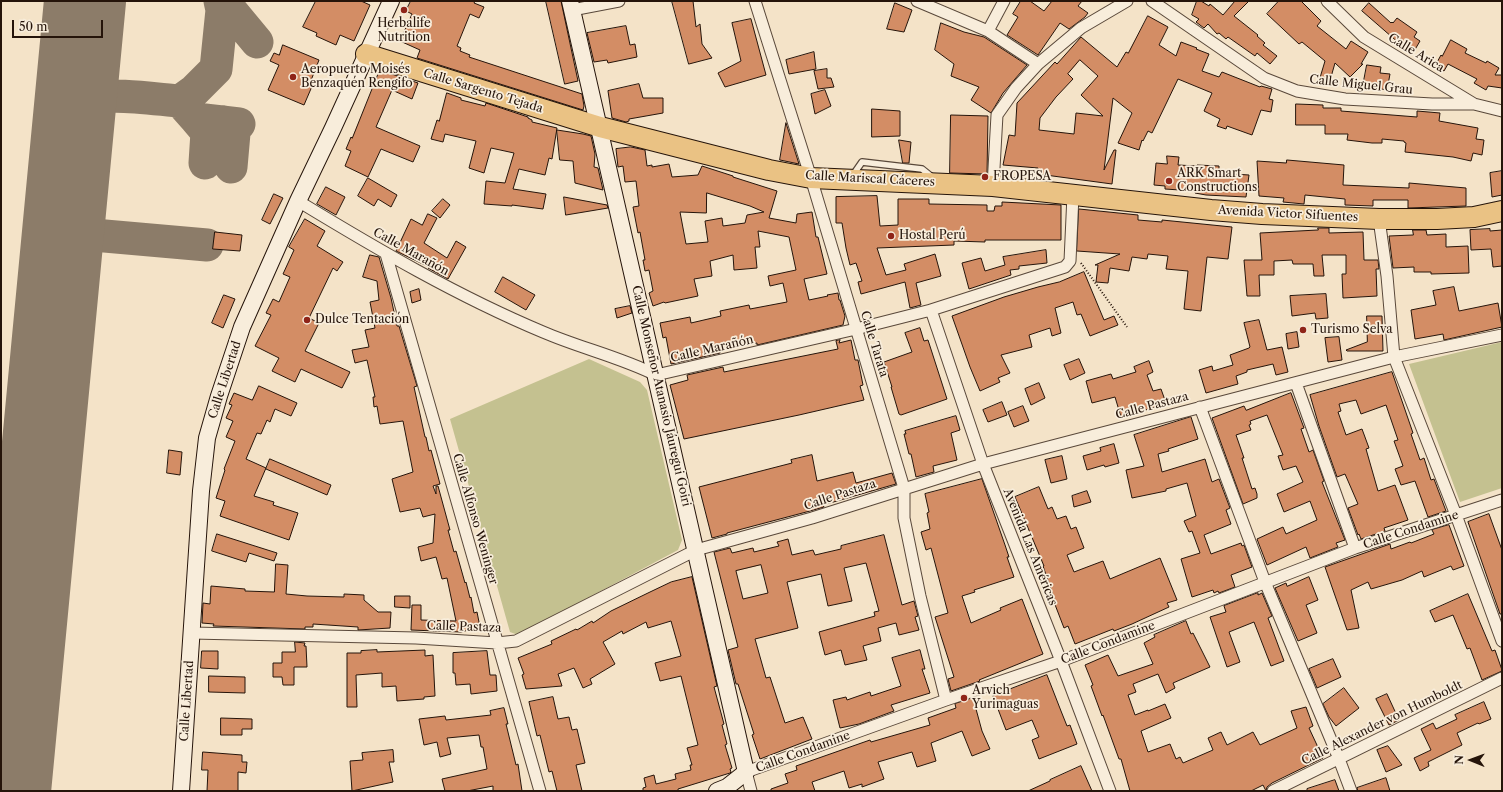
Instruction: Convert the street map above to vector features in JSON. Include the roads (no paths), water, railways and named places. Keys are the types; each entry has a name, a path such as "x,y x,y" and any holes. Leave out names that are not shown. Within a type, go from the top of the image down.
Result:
{"highway":[{"name":"Calle Sargento Tejada","path":"366,54 600,127"},
{"name":"Calle Mariscal Cáceres","path":"600,127 769,170 812,178 993,186 1073,195"},
{"name":"Avenida Victor Sifuentes","path":"1073,195 1218,211 1378,219 1437,219 1474,217 1502,211"}],"street":[{"name":"Calle Libertad","path":"181,791 201,491 207,438 242,327 298,201 391,1"},
{"path":"571,6 618,1"},
{"name":"Calle Tarata","path":"755,1 812,178 904,488 904,518 920,596 946,700"},
{"path":"917,1 988,30 1038,64"},
{"path":"988,30 1004,1"},
{"path":"993,186 998,115 1016,88 1038,64 1081,28 1127,1"},
{"name":"Calle Miguel Grau","path":"1152,1 1264,78 1297,91 1345,98 1432,104 1474,104"},
{"name":"Calle Arica","path":"1327,1 1364,37 1474,104 1502,111"},
{"name":"Calle Monseñor Atanasio Jáuregui Goiri","path":"571,6 600,127 751,791"},
{"name":"Calle Marañón","path":"298,201 386,254 456,291 544,332 656,375 856,329 931,310 1065,267 1070,261 1073,195"},
{"path":"1378,219 1387,276 1394,357 1456,515 1502,641"},
{"name":"Calle Alfonso Weninger","path":"386,254 540,791"},
{"name":"Avenida Las Américas","path":"931,310 983,464 1061,661 1110,791"},
{"name":"Calle Pastaza","path":"192,633 416,638 497,643 516,640 696,550 812,518 983,464 1394,357 1502,335"},
{"path":"1296,383 1355,548"},
{"path":"1200,407 1265,582 1339,759 1350,791"},
{"name":"Calle Condamine","path":"717,791 726,788 746,772 946,700 1061,661 1355,548 1502,500"},
{"name":"Calle Alexander von Humboldt","path":"1273,791 1502,678"}],"place":[{"name":"Herbalife Nutrition","path":"404,10"},
{"name":"Aeropuerto Moisés Benzaquén Rengifo","path":"293,77"},
{"name":"FROPESA","path":"985,177"},
{"name":"ARK Smart Constructions","path":"1169,181"},
{"name":"Hostal Perú","path":"891,236"},
{"name":"Dulce Tentación","path":"307,320"},
{"name":"Turismo Selva","path":"1303,330"},
{"name":"Arvich Yurimaguas","path":"964,698"}]}
